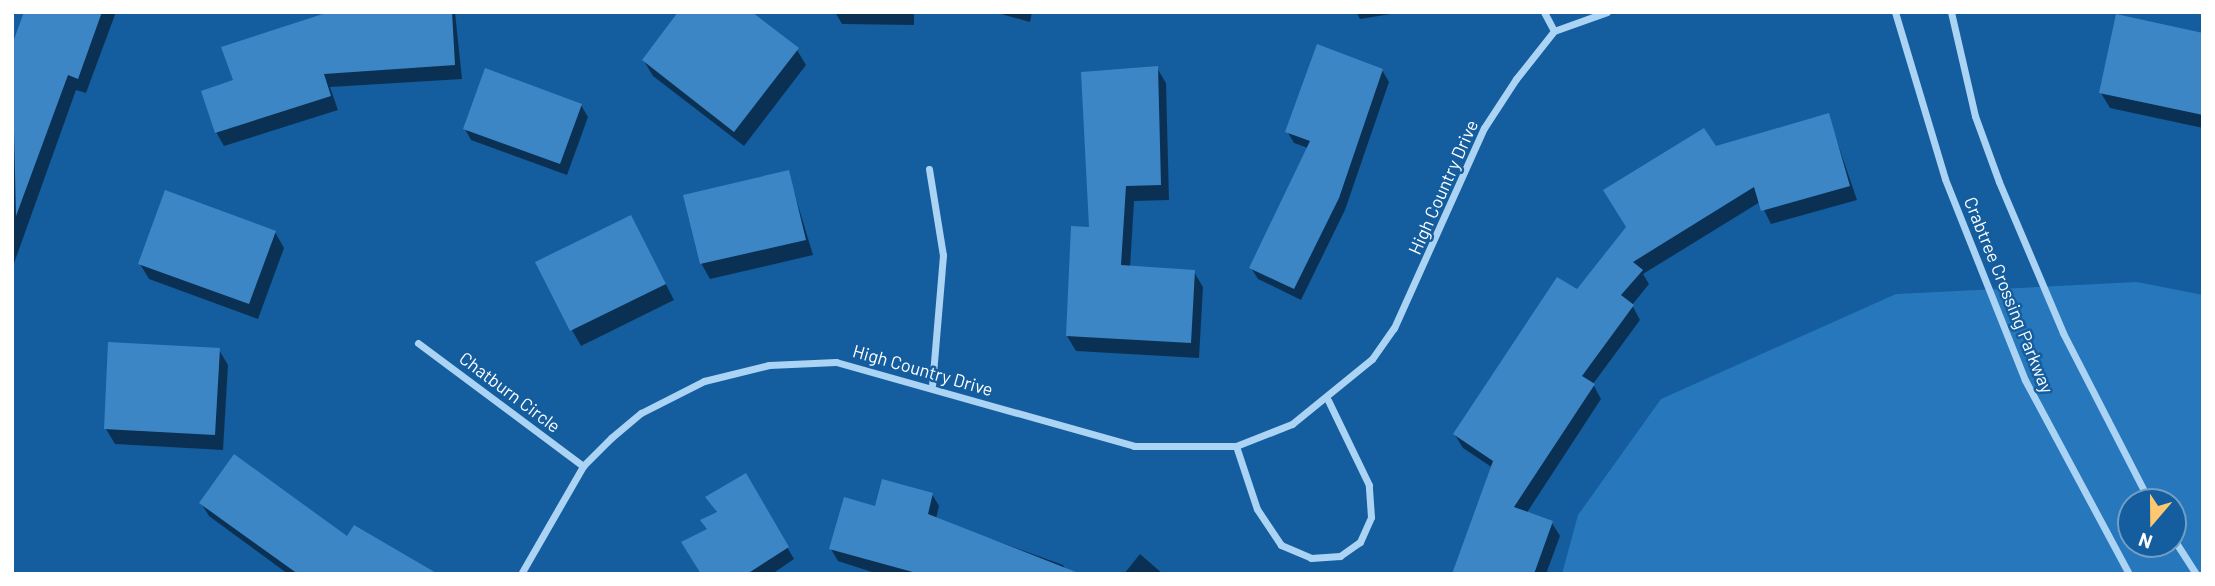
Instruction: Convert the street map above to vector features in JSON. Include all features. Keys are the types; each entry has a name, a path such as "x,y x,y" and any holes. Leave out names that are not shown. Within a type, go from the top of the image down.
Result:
{"street":[{"path":"1544,12 1554,31 1607,12"},
{"name":"Crabtree Crossing Parkway","path":"1895,12 1945,179 2025,380 2129,574"},
{"name":"Crabtree Crossing Parkway","path":"1951,12 1975,116 1999,182 2063,333 2143,488"},
{"name":"High Country Drive","path":"521,574 583,466 641,413 704,381 769,365 836,362 932,385 1070,432 1134,446 1236,446 1292,424 1328,400 1372,359 1394,328 1484,128 1554,31"},
{"path":"929,169 943,256 932,385"},
{"name":"Chatburn Circle","path":"418,343 583,466"},
{"path":"1236,446 1257,509 1281,545 1311,558 1340,556 1360,542 1371,517 1369,485 1328,400"},
{"path":"2186,558 2196,574"}],"shaded area":[{"path":"2137,282 2203,295 2203,574 1562,574 1578,515 1661,399 1896,294"}],"building":[{"path":"24,12 102,12 78,79 68,75 16,216 12,45"},
{"path":"329,12 452,12 455,65 324,74 331,96 215,133 201,91 233,80 221,47"},
{"path":"678,12 752,12 799,48 734,132 642,60"},
{"path":"2116,14 2203,33 2203,115 2099,93"},
{"path":"1317,44 1383,69 1339,198 1294,289 1249,268 1310,141 1285,132"},
{"path":"1158,66 1161,185 1126,186 1121,265 1195,270 1191,343 1066,336 1071,226 1089,227 1081,72"},
{"path":"485,68 582,104 560,164 463,129"},
{"path":"1829,113 1850,186 1761,211 1754,187 1633,262 1643,270 1621,295 1634,305 1582,376 1595,384 1514,507 1553,521 1534,574 1452,574 1493,461 1453,434 1557,277 1577,289 1626,227 1603,190 1704,128 1716,146"},
{"path":"789,170 806,240 700,264 683,195"},
{"path":"165,190 276,231 249,304 138,264"},
{"path":"631,215 666,284 570,331 535,262"},
{"path":"108,342 220,348 215,435 104,429"},
{"path":"234,454 347,536 354,525 438,574 298,574 199,503"},
{"path":"746,473 789,547 747,574 701,574 681,542 707,529 700,520 717,512 705,497"},
{"path":"882,479 933,493 928,514 1081,574 920,574 829,549 844,497 875,506"}]}
